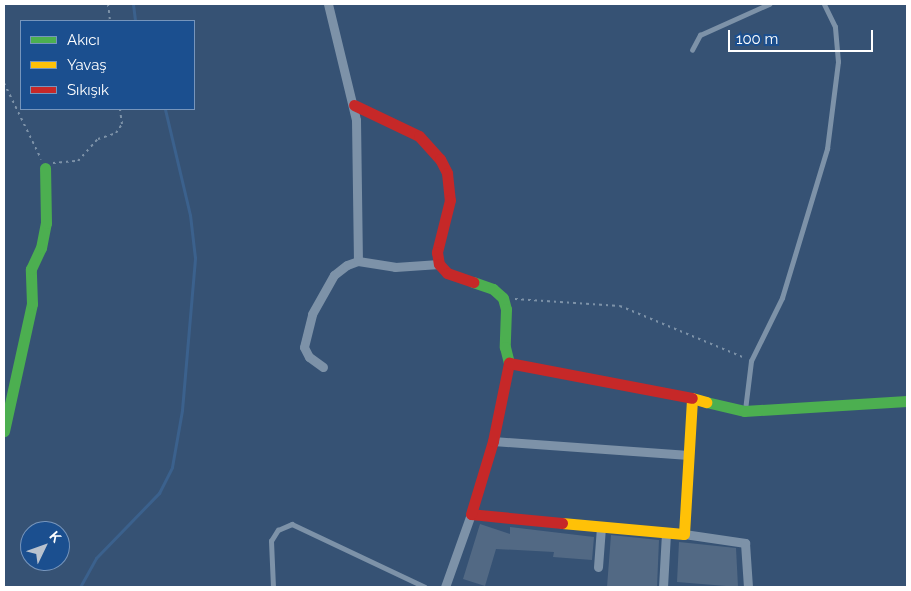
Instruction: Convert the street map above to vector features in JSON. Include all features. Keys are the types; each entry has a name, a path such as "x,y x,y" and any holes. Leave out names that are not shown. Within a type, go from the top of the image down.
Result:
{"street":[{"path":"328,4 354,106 358,261"},
{"path":"354,106 419,136 444,166 450,200 438,252 439,264 447,273 493,289 503,298 506,309 504,347 509,363 493,441 471,514 445,587"},
{"path":"4,431 32,304 30,269 41,248 46,223 45,168"},
{"path":"323,367 309,357 304,347 312,314 334,275 347,264 358,261 395,267 439,264"},
{"path":"509,363 692,398 744,411 907,401"},
{"path":"684,534 692,398"},
{"path":"493,441 689,455"},
{"path":"471,514 684,534 745,543 748,587"},
{"path":"598,567 601,527"},
{"path":"663,587 666,533"}],"lane":[{"path":"692,50 700,36 769,4"},
{"path":"744,411 751,361 782,298 827,149 838,62 836,27 824,4"},
{"path":"273,587 271,541 278,530 292,524 425,587"}],"path":[{"path":"108,4 110,20"},
{"path":"4,83 45,168 54,163 78,161 98,139 116,133 122,124 120,110"},
{"path":"503,298 620,306 751,361"}],"building":[{"path":"480,524 510,534 510,527 594,537 592,560 553,557 554,552 496,549 485,586 463,579"},
{"path":"611,535 659,540 657,587 607,587"},
{"path":"679,542 736,548 738,587 677,582"}],"waterway":[{"path":"133,4 135,20"},
{"path":"80,587 96,558 159,493 172,467 182,410 195,258 190,215 165,110"}],"traffic: fast":[{"path":"4,431 32,304 31,269 41,248 46,223 45,168"},
{"path":"473,282 493,289 503,298 506,309 505,347 509,363"},
{"path":"706,402 744,411 907,401"}],"traffic: slow":[{"path":"562,523 684,534 692,398 706,402"}],"traffic: jam":[{"path":"354,105 419,136 440,159 447,173 450,200 437,252 439,264 447,273 473,282"},
{"path":"562,523 471,514 493,441 509,363 692,398"}]}
